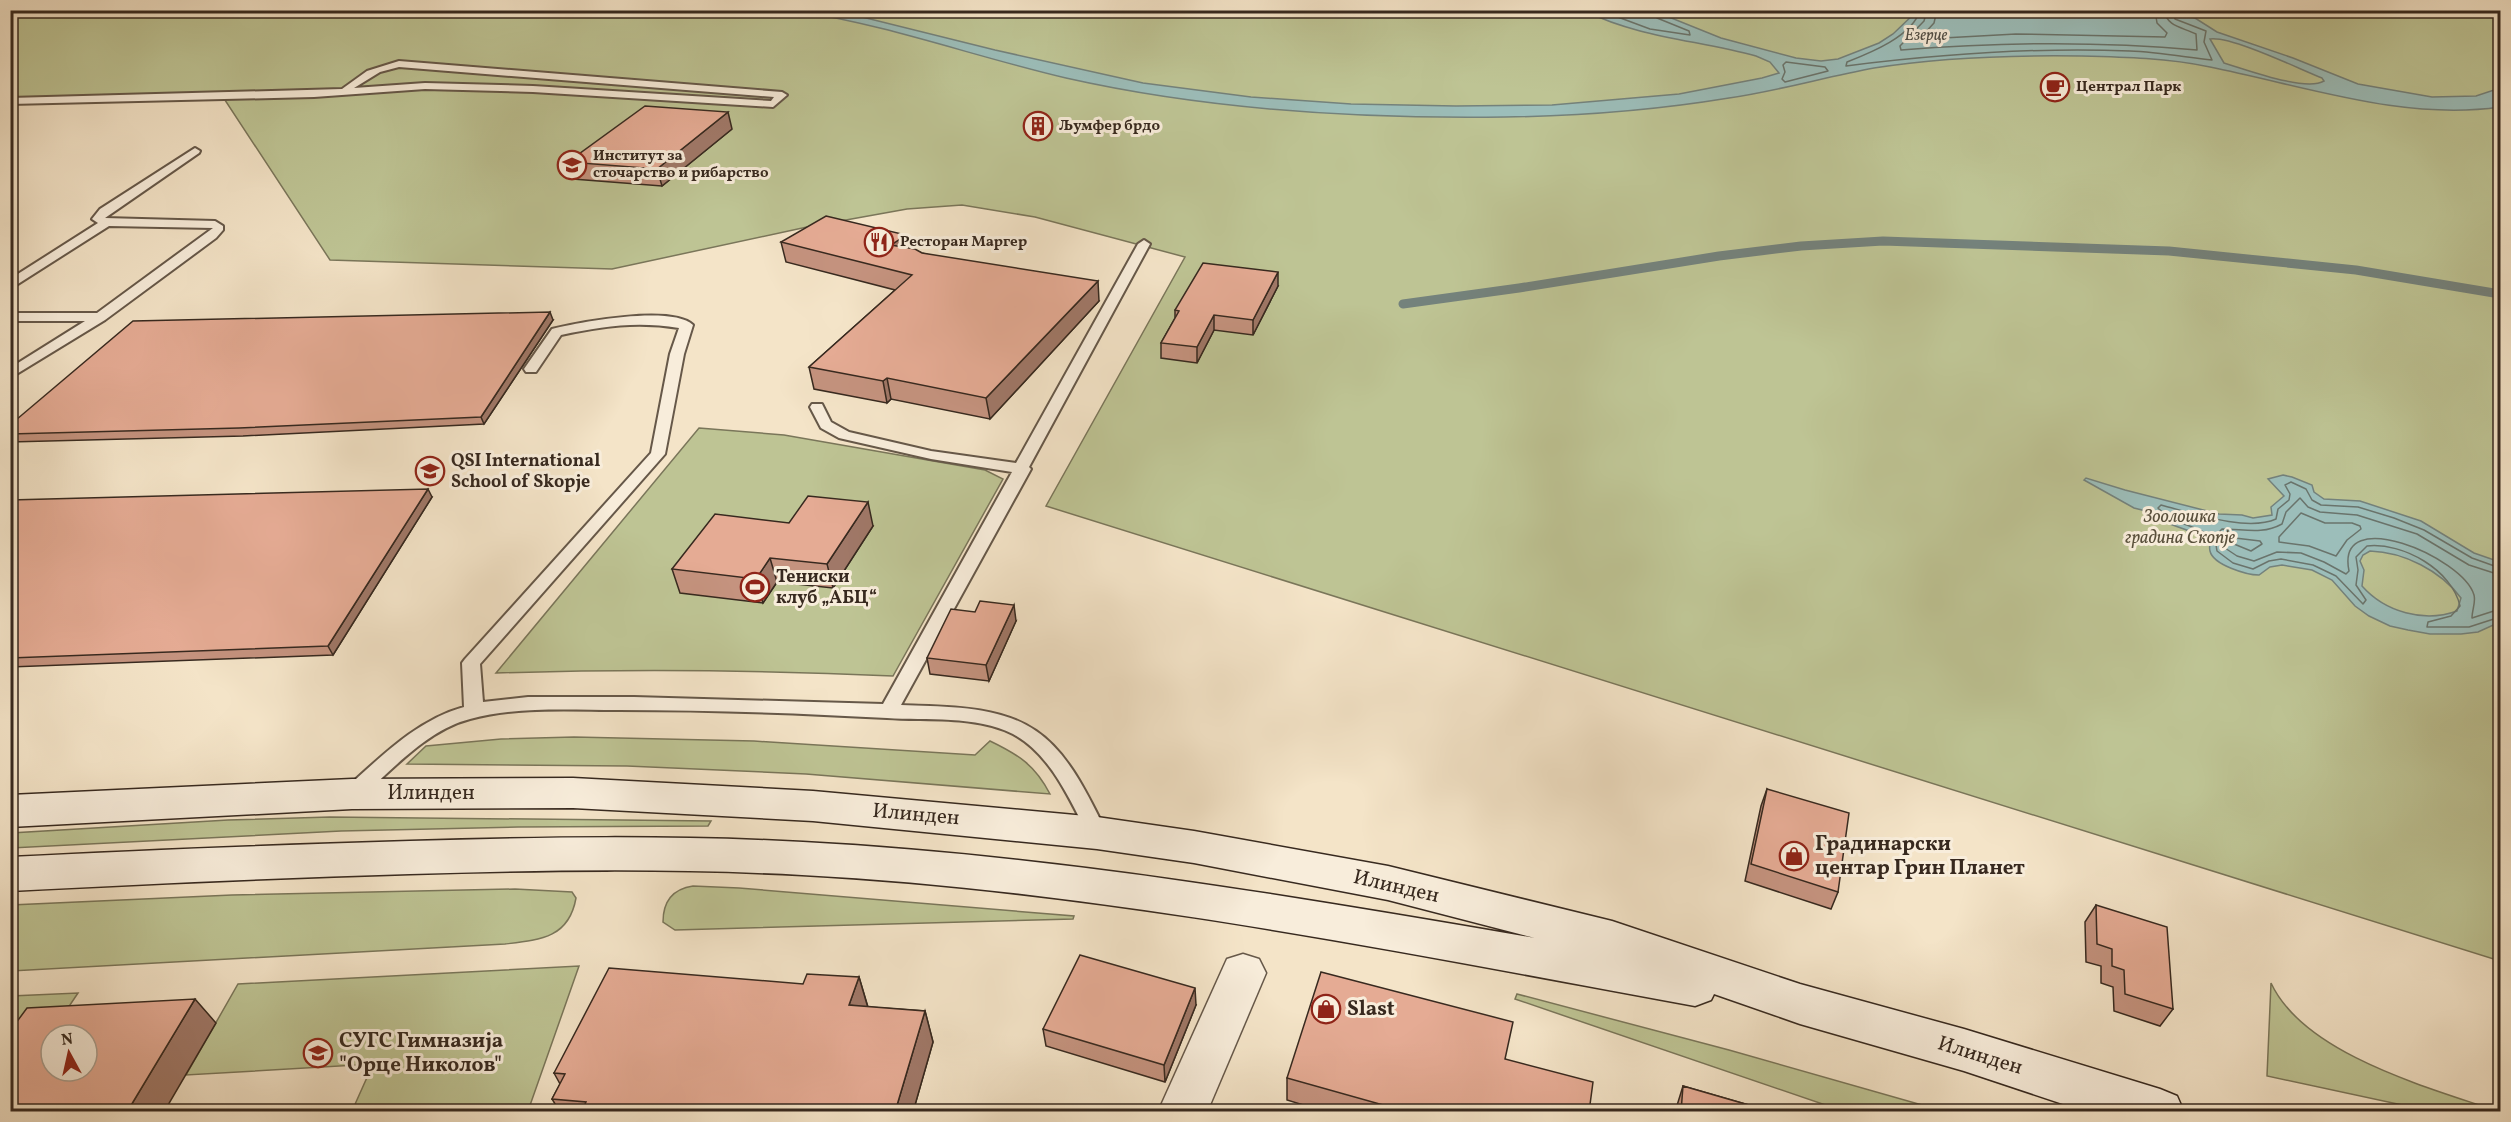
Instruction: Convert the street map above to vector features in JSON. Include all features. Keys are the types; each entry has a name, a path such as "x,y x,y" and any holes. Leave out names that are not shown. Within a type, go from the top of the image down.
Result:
{"street":[{"name":"Илинден","path":"10,811 352,794 573,793 778,804 1097,833 1194,847 1388,883 1612,940 1800,1004 1965,1050 2160,1112"},
{"name":"Илинден","path":"10,874 206,864 570,852 858,862 1069,882 1233,905 1800,1004"},
{"path":"1182,1112 1243,973"}],"lane":[{"path":"10,101 314,94 425,86 483,87 773,104 782,96 399,64 383,66 370,71 346,90"},
{"path":"10,374 100,318 213,236 219,228 215,224 107,223 98,219 104,211 195,152"},
{"path":"10,285 107,223"},
{"path":"888,712 1023,469 1109,297 1144,244"},
{"path":"10,317 100,318"},
{"path":"474,711 471,663 658,454 677,354 686,326 650,319 596,324 557,332 531,369"},
{"path":"818,407 824,424 844,435 940,456 1023,469"},
{"path":"352,794 436,726 474,711 523,705 676,703 786,705 987,720 1019,729 1046,750 1097,833"}],"green space":[{"name":"Зоолошка градина Скопје","path":"10,11 2500,11 2500,961 1046,506 1185,257 1035,217 962,205 907,209 807,227 612,269 330,260 223,97 11,99"},
{"name":"Тениски клуб „АБЦ“","path":"699,428 784,435 985,470 1003,479 893,676 694,671 496,673"},
{"path":"574,737 754,741 975,755 990,741 1010,751 1032,768 1050,794 806,774 627,766 407,764 426,746 501,739"},
{"path":"330,817 711,821 708,826 341,831 11,848 11,833 228,820"},
{"path":"693,886 1074,916 1073,919 675,930 663,922 667,902 675,893"},
{"path":"515,889 572,892 576,898 567,922 560,929 541,938 518,943 11,971 11,905 232,895"},
{"path":"579,966 528,1111 352,1111 373,1064 186,1075 238,984"},
{"path":"2271,983 2287,1008 2310,1030 2339,1048 2403,1079 2497,1111 2430,1111 2267,1076"},
{"path":"78,993 58,1023 39,1023 39,1051 11,1052 11,996"},
{"path":"1517,994 1729,1050 1943,1111 1843,1111 1515,999"}],"water":[{"name":"Езерце","path":"797,11 838,11 995,50 1143,83 1251,97 1351,104 1456,106 1552,105 1679,94 1779,73 1770,62 1756,56 1648,33 1585,11 1654,11 1721,38 1796,58 1821,61 1838,59 1879,43 1893,34 1917,11 2167,11 2195,18 2217,32 2293,58 2358,84 2432,97 2476,96 2500,88 2500,107 2464,110 2391,106 2194,64 2097,56 2029,56 1951,59 1900,64 1747,95 1618,112 1505,117 1339,114 1229,105 1120,89 1032,70 865,24","holes":["2210,39 2220,39 2266,54 2322,78 2324,81 2315,84 2290,82 2224,63"]},
{"path":"2283,475 2292,477 2312,485 2314,492 2324,499 2360,501 2421,521 2474,553 2500,562 2500,622 2478,632 2461,634 2430,634 2390,626 2355,606 2332,580 2312,570 2282,565 2270,567 2259,575 2231,568 2212,556 2210,542 2203,536 2170,524 2150,512 2134,508 2084,480 2086,478 2219,514 2253,518 2272,515 2271,507 2284,496 2268,479","holes":["2370,551 2408,559 2443,579 2461,598 2457,611 2431,616 2406,613 2382,603 2371,595 2362,586 2364,570 2360,561 2363,555"]}],"building":[{"path":"645,106 728,112 657,169 568,162"},
{"path":"826,216 906,235 891,245 915,249 922,253 1098,281 986,398 887,378 883,381 809,367 912,275 781,242"},
{"path":"1203,263 1278,272 1253,320 1214,315 1197,347 1161,343 1179,311 1175,310"},
{"path":"550,312 481,417 239,428 10,434 10,425 133,321"},
{"path":"428,489 328,646 10,658 10,500"},
{"path":"808,496 868,502 827,564 770,558 756,579 672,569 715,514 789,523"},
{"path":"980,601 1014,605 986,665 927,658 951,609 975,612"},
{"name":"Градинарски центар Грин Планет","path":"1767,789 1849,813 1838,892 1751,864"},
{"path":"2096,905 2167,927 2173,1009 2125,994 2124,970 2112,966 2112,949 2097,944"},
{"path":"1080,955 1195,988 1164,1065 1043,1029"},
{"path":"609,968 803,984 807,974 859,977 849,1005 925,1011 895,1112 581,1112 586,1102 552,1099 565,1074 554,1073"},
{"path":"1321,972 1513,1022 1505,1059 1593,1082 1589,1112 1408,1112 1287,1078"},
{"path":"195,999 127,1112 10,1112 10,1031 27,1008"},
{"path":"1683,1086 1773,1112 1681,1112"}],"waterway":[{"path":"1403,304 1719,256 1801,246 1883,241 2169,251 2356,270 2500,294"}],"place":[{"name":"Централ Парк","path":"2055,87"},
{"name":"Љумфер брдо","path":"1038,126"},
{"name":"Институт за сточарство и рибарство","path":"572,165"},
{"name":"Ресторан Маргер","path":"879,242"},
{"name":"QSI International School of Skopje","path":"430,471"},
{"name":"Тениски клуб „АБЦ“","path":"755,587"},
{"name":"Градинарски центар Грин Планет","path":"1794,856"},
{"name":"Slast","path":"1326,1009"},
{"name":"СУГС Гимназија \"Орце Николов\"","path":"318,1053"}]}
